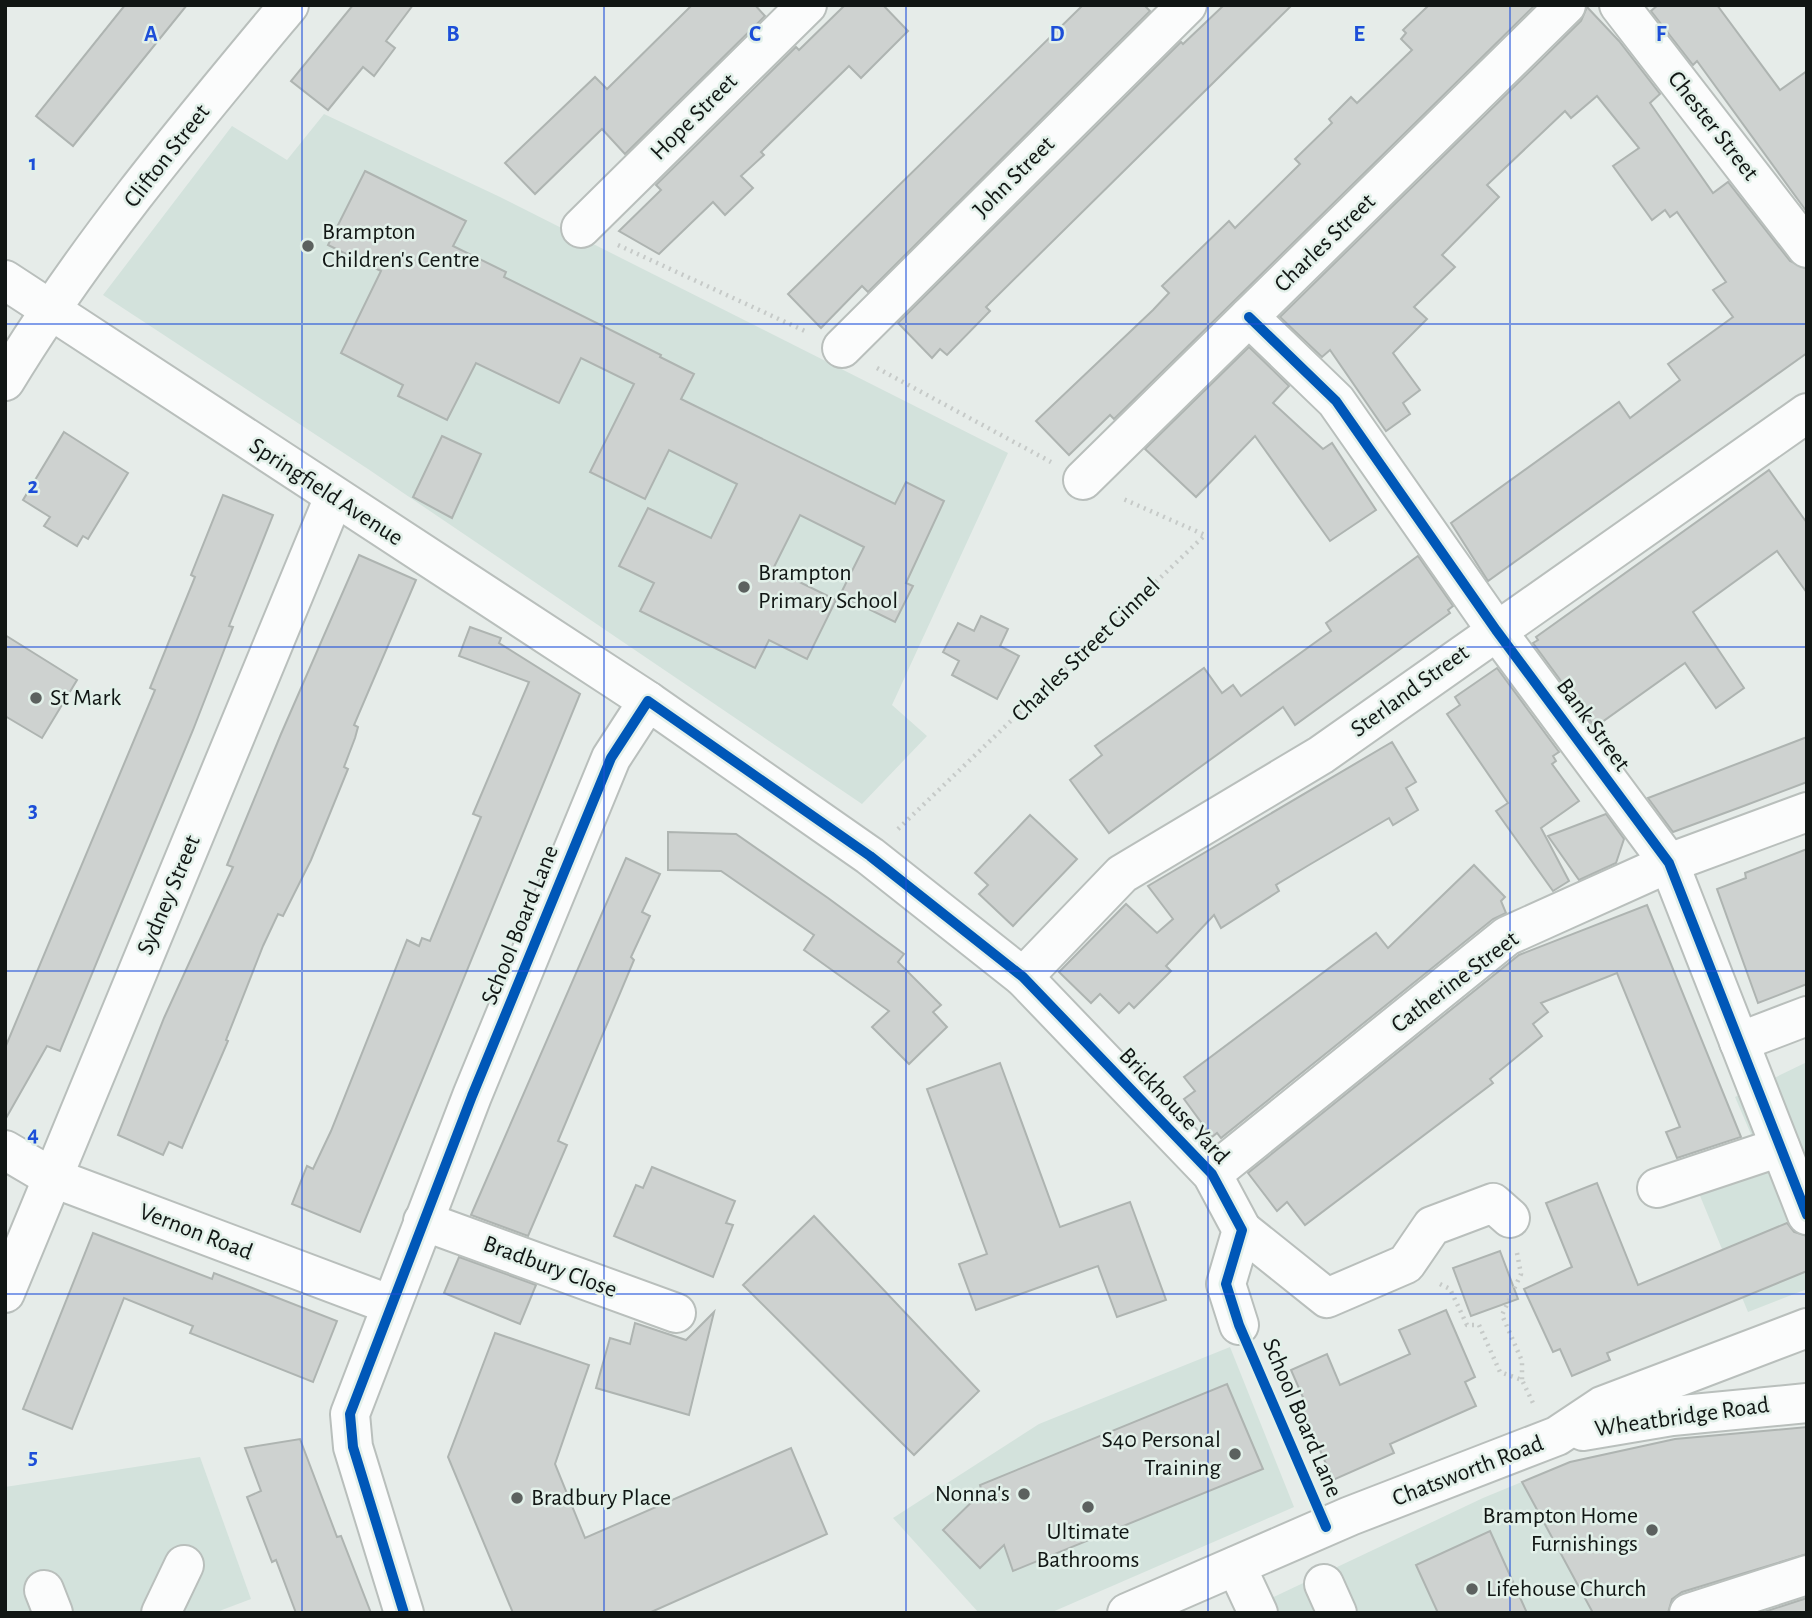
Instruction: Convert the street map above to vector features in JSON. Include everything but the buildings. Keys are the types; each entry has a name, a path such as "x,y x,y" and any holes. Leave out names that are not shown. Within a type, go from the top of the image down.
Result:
{"main road":[{"name":"Clifton Street","path":"5,381 48,309 214,95 289,5"},
{"name":"Hope Street","path":"581,228 807,5"},
{"name":"John Street","path":"842,348 1187,5"},
{"name":"Charles Street","path":"1083,480 1566,5"},
{"name":"Chester Street","path":"1619,5 1807,248"},
{"name":"Springfield Avenue","path":"5,280 648,701"},
{"name":"Bank Street","path":"1249,317 1336,401 1496,630 1669,863 1807,1215"},
{"name":"Sterland Street","path":"1023,977 1122,874 1321,755 1807,413"},
{"name":"Sydney Street","path":"5,1293 334,497"},
{"path":"648,701 870,856 1023,977"},
{"name":"School Board Lane","path":"404,1613 353,1447 349,1414 423,1221 611,758 648,701"},
{"name":"Catherine Street","path":"1212,1174 1507,936 1669,863 1807,812"},
{"name":"Brickhouse Yard","path":"1023,977 1212,1174 1242,1230"},
{"path":"1739,1042 1807,1016"},
{"path":"1657,1188 1780,1147"},
{"name":"Vernon Road","path":"5,1150 51,1177 391,1305"},
{"path":"1239,1325 1226,1284 1242,1230 1327,1298 1406,1264 1432,1226 1493,1203 1510,1218"},
{"name":"Bradbury Close","path":"423,1221 676,1313"},
{"name":"Chatsworth Road","path":"1127,1613 1350,1516 1553,1438 1602,1406 1807,1328"},
{"name":"Wheatbridge Road","path":"1553,1438 1672,1416 1807,1402"},
{"path":"161,1613 184,1565"},
{"path":"1236,1566 1258,1613"},
{"path":"1689,1613 1807,1575"}],"path":[{"path":"1510,1218 1521,1274 1502,1315 1522,1362 1522,1380 1553,1438"},
{"path":"1406,1264 1450,1289 1467,1325 1479,1325 1500,1372 1522,1380"}],"shaded area":[{"name":"Brampton Primary School","path":"324,114 500,197 1008,453 892,705 927,736 862,804 368,469 103,295 232,126 287,160"},
{"path":"1807,1062 1807,1289 1748,1312 1698,1191 1766,1169 1735,1097"},
{"path":"1230,1347 1294,1507 1050,1613 979,1613 893,1518 1039,1424"},
{"name":"Brampton Home Furnishings","path":"1807,1427 1807,1613 1242,1612 1483,1498 1570,1462 1675,1439"},
{"path":"200,1457 251,1599 214,1613 5,1613 5,1487"}],"cycle path":[{"path":"1249,317 1336,401 1496,630 1669,863 1807,1215"},
{"path":"404,1613 353,1447 350,1414 472,1096 611,758 648,701 870,856 1023,977 1212,1174 1242,1230 1226,1284 1239,1325 1326,1527"}],"place":[{"name":"Brampton Children's Centre","path":"308,246"},
{"name":"Brampton Primary School","path":"744,587"},
{"name":"St Mark","path":"36,698"},
{"name":"S40 Personal Training","path":"1235,1454"},
{"name":"Nonna's","path":"1024,1494"},
{"name":"Bradbury Place","path":"517,1498"},
{"name":"Ultimate Bathrooms","path":"1088,1507"},
{"name":"Brampton Home Furnishings","path":"1652,1530"},
{"name":"Lifehouse Church","path":"1472,1589"}]}
